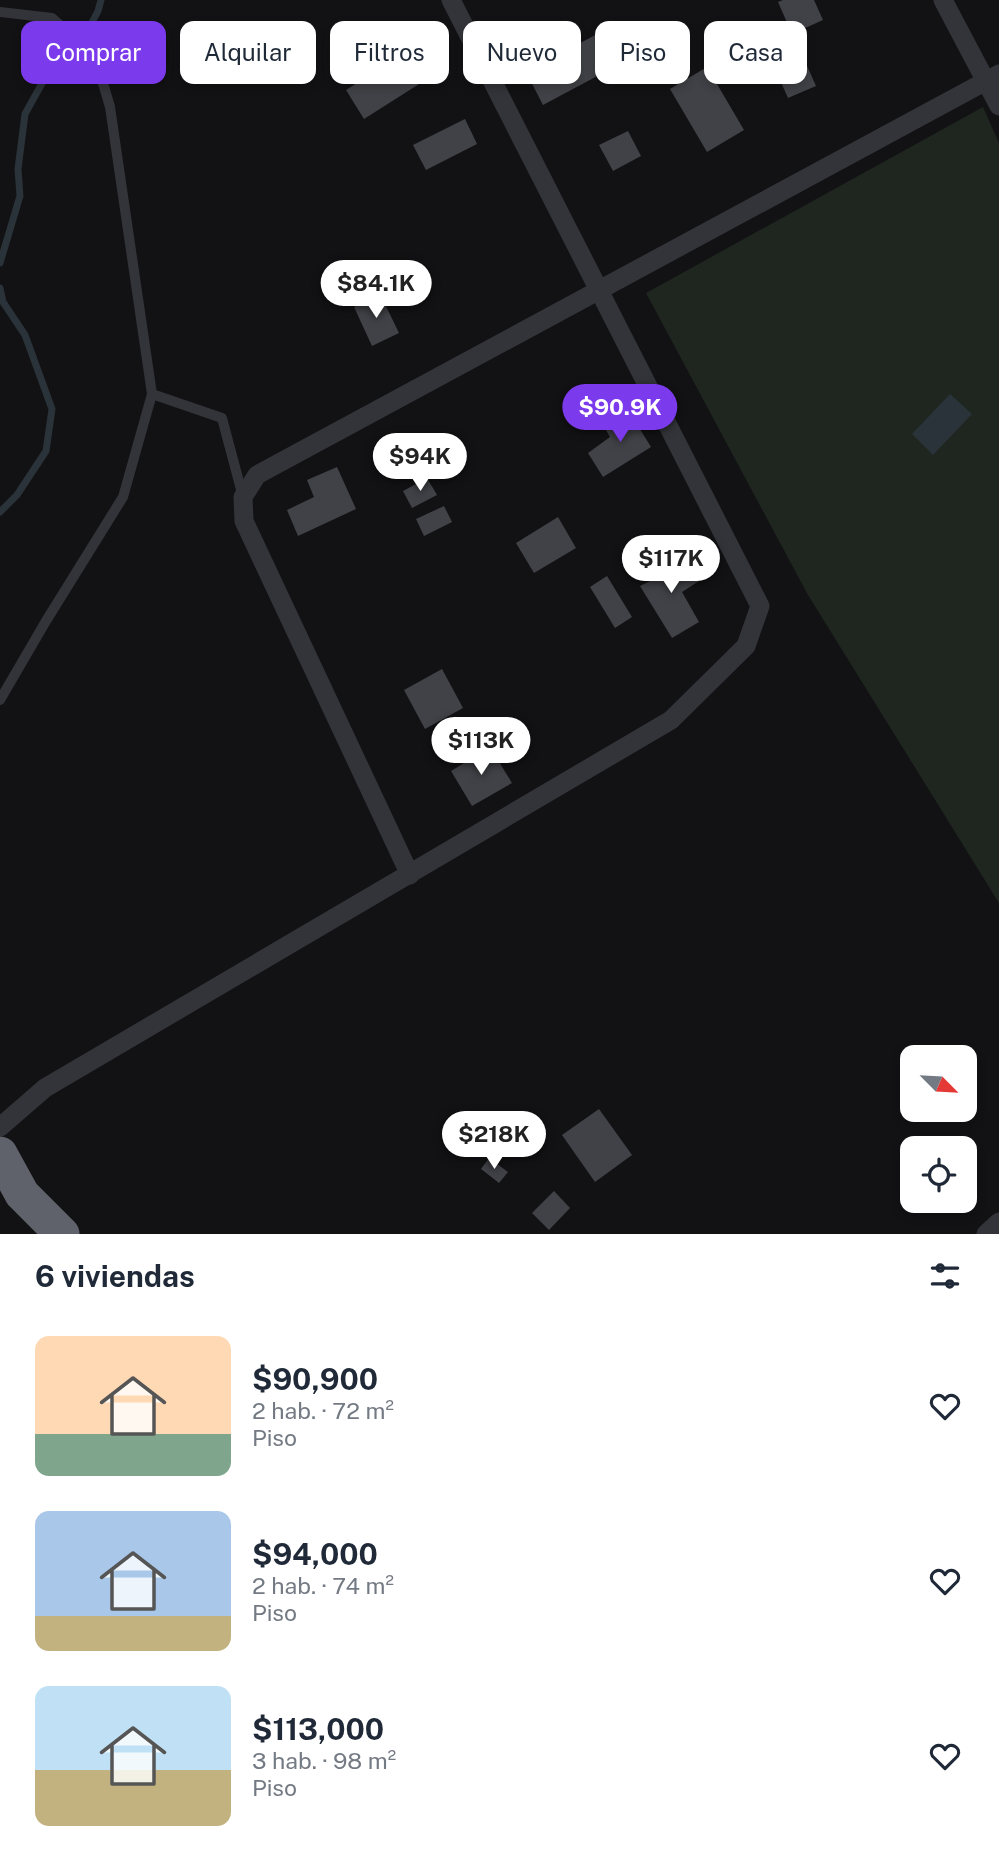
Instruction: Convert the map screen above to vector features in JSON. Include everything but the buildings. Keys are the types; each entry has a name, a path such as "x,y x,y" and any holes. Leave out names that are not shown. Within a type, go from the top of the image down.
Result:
{"highway":[{"path":"0,1154 11,1189 62,1234"}],"street":[{"path":"0,1127 45,1088 671,720 746,646 760,607 451,0"},
{"path":"943,0 992,77 999,107"},
{"path":"410,875 244,521 243,497 257,475 992,77"}],"lane":[{"path":"0,12 52,18 95,56 110,107 152,394 123,497 0,699"},
{"path":"152,394 222,418 243,497"}],"shaded area":[{"path":"983,107 999,143 999,903 808,595 646,293"},
{"path":"950,394 972,414 933,455 912,434"}],"waterway":[{"path":"0,263 20,196 18,169 25,114 45,78 86,34 101,0"},
{"path":"0,288 3,302 25,335 52,409 46,451 17,495 0,512"}]}
